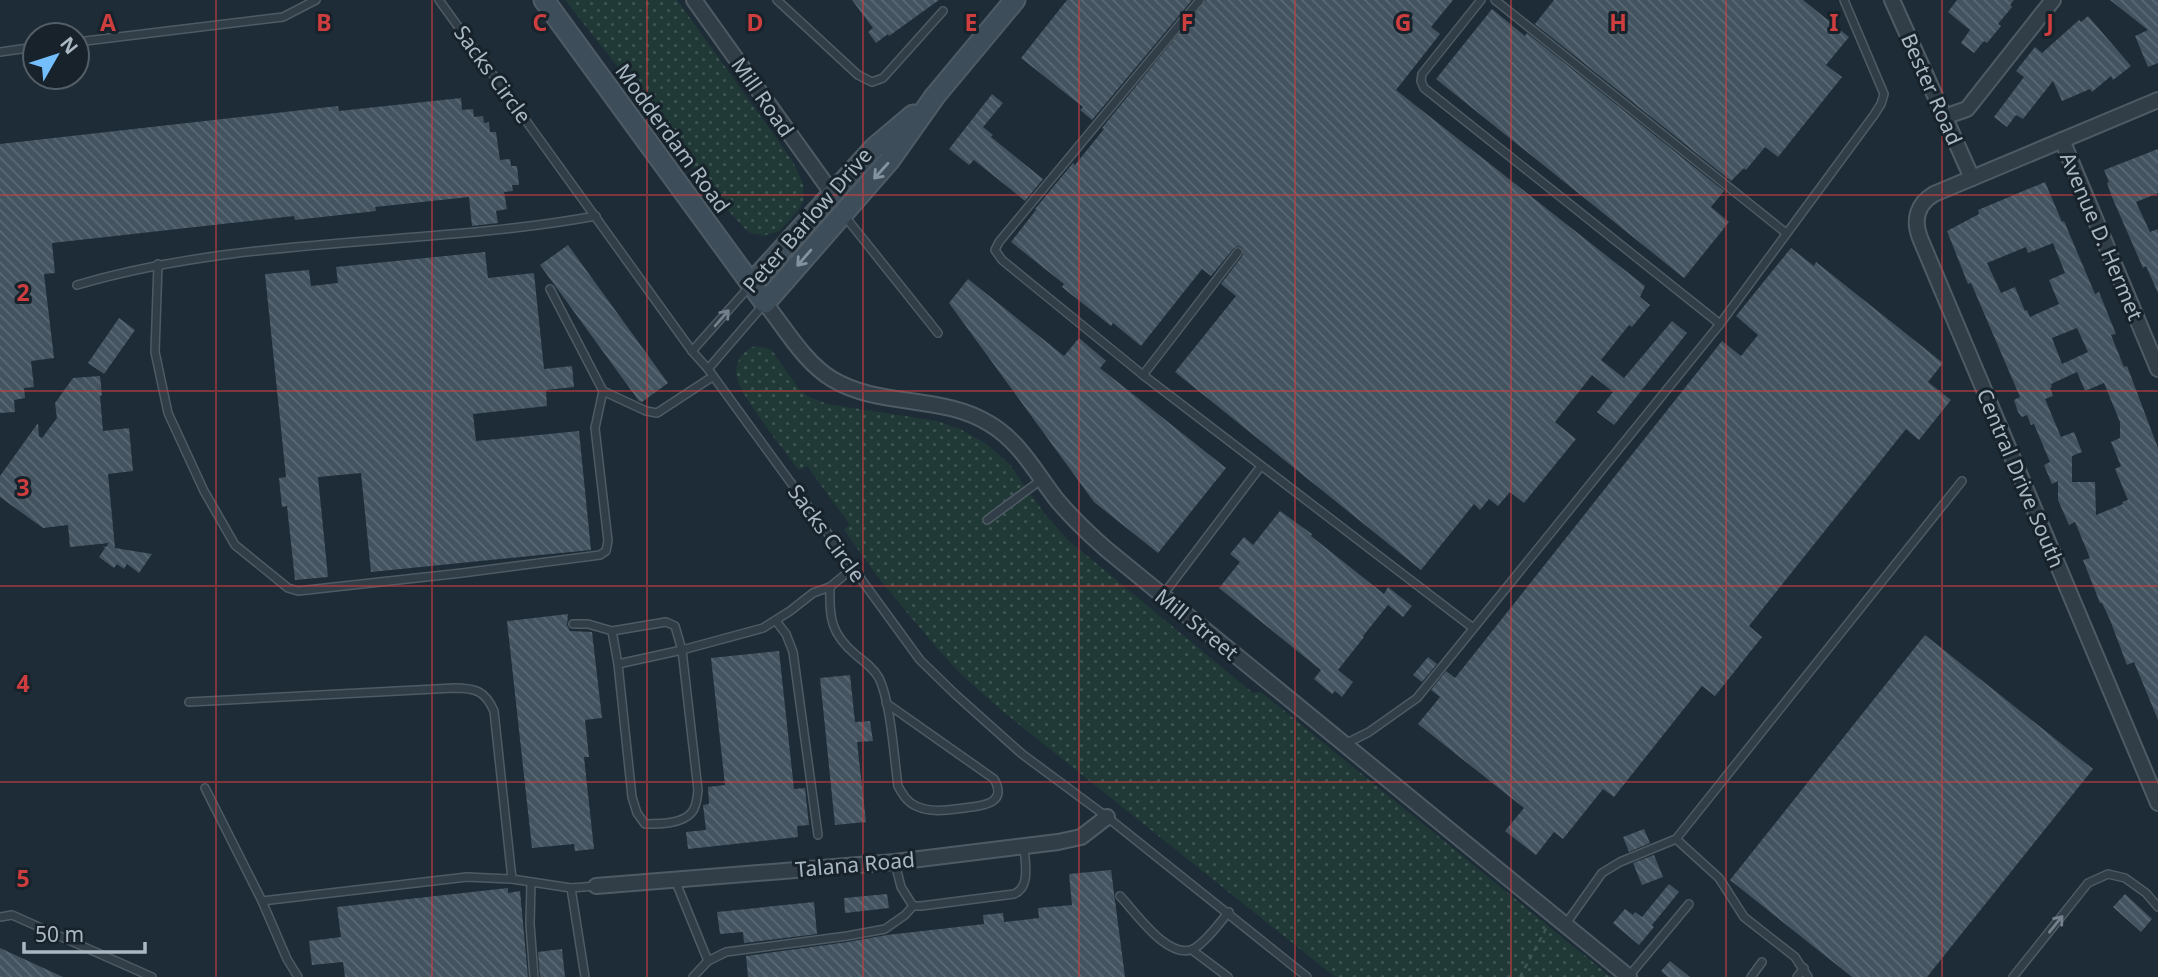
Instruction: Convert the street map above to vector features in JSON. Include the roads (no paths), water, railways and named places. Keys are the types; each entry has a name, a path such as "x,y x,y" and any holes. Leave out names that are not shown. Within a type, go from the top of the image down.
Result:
{"street":[{"name":"Modderdam Road","path":"544,0 765,303"},
{"name":"Mill Road","path":"694,0 832,193"},
{"name":"Peter Barlow Drive","path":"765,303 889,161 935,96 1015,0"},
{"name":"Bester Road","path":"1892,0 1972,178"},
{"path":"1944,117 1967,109 2053,0"},
{"name":"Peter Barlow Drive","path":"751,284 874,148 935,96"},
{"name":"Central Drive South","path":"2158,100 1928,197 1917,213 1917,230 2158,803"},
{"name":"Avenue D. Hermet","path":"2062,140 2158,369"},
{"name":"Mill Street","path":"765,303 811,362 832,379 873,395 955,408 993,425 1011,440 1058,502 1082,527 1162,596 1629,977"},
{"name":"Talana Road","path":"596,886 895,862 1024,846 1081,837 1107,817"}],"lane":[{"path":"91,40 283,17 316,0"},
{"name":"Sacks Circle","path":"439,0 692,351 920,660 1022,754 1229,912 1307,977"},
{"path":"776,0 858,75 872,82 883,78 943,11"},
{"path":"1200,0 995,250 1002,260 1143,375 1473,628"},
{"path":"1481,0 1422,74 1424,88 1720,324"},
{"path":"1495,0 1786,233"},
{"path":"1345,744 1369,732 1417,698 1720,324 1874,115 1884,94 1844,0"},
{"path":"0,51 21,49"},
{"path":"843,213 938,333"},
{"path":"77,285 158,264 345,242 545,226 596,216"},
{"path":"1143,375 1238,252"},
{"path":"158,264 155,352 168,413 204,491 235,545 288,588 298,591 600,555 606,551 608,541 595,428 603,391 550,289"},
{"name":"Peter Barlow Drive","path":"692,351 751,284"},
{"name":"Peter Barlow Drive","path":"603,391 646,411 657,413 710,373 765,303"},
{"path":"1162,596 1261,466"},
{"path":"987,520 1042,479"},
{"path":"1565,925 1602,873 1620,862 1676,839 1962,481"},
{"path":"618,664 763,628 813,593 830,587 853,568"},
{"path":"830,587 829,610 833,626 845,645 872,668 878,677 886,703 898,786 905,799 917,807 936,811 983,806 994,800 998,793 994,779 886,703"},
{"path":"776,621 786,634 793,652 818,835"},
{"path":"573,624 588,624 612,631 666,622 672,623 678,632 698,790 692,813 682,820 645,824 637,813 632,797 612,631"},
{"path":"189,702 454,688 477,690 489,700 494,711 512,879"},
{"path":"205,788 298,977"},
{"path":"1676,839 1719,878 1744,917 1795,957 1808,977"},
{"path":"693,977 708,961 726,952 885,929 914,906 1014,894 1021,891 1025,885 1024,846"},
{"path":"895,862 901,887 914,906"},
{"path":"2013,977 2088,883 2108,874 2125,878 2146,893 2158,907"},
{"path":"262,901 467,877 512,879 571,888 596,886"},
{"path":"675,879 708,961"},
{"path":"531,882 530,924 534,977"},
{"path":"571,888 585,977"},
{"path":"1120,896 1165,944 1176,951 1192,950 1205,940 1229,912"},
{"path":"1629,977 1689,904"},
{"path":"0,918 12,915 152,977"},
{"path":"1192,950 1228,977"},
{"path":"1751,977 1762,962"},
{"path":"1797,977 1804,968"}]}
